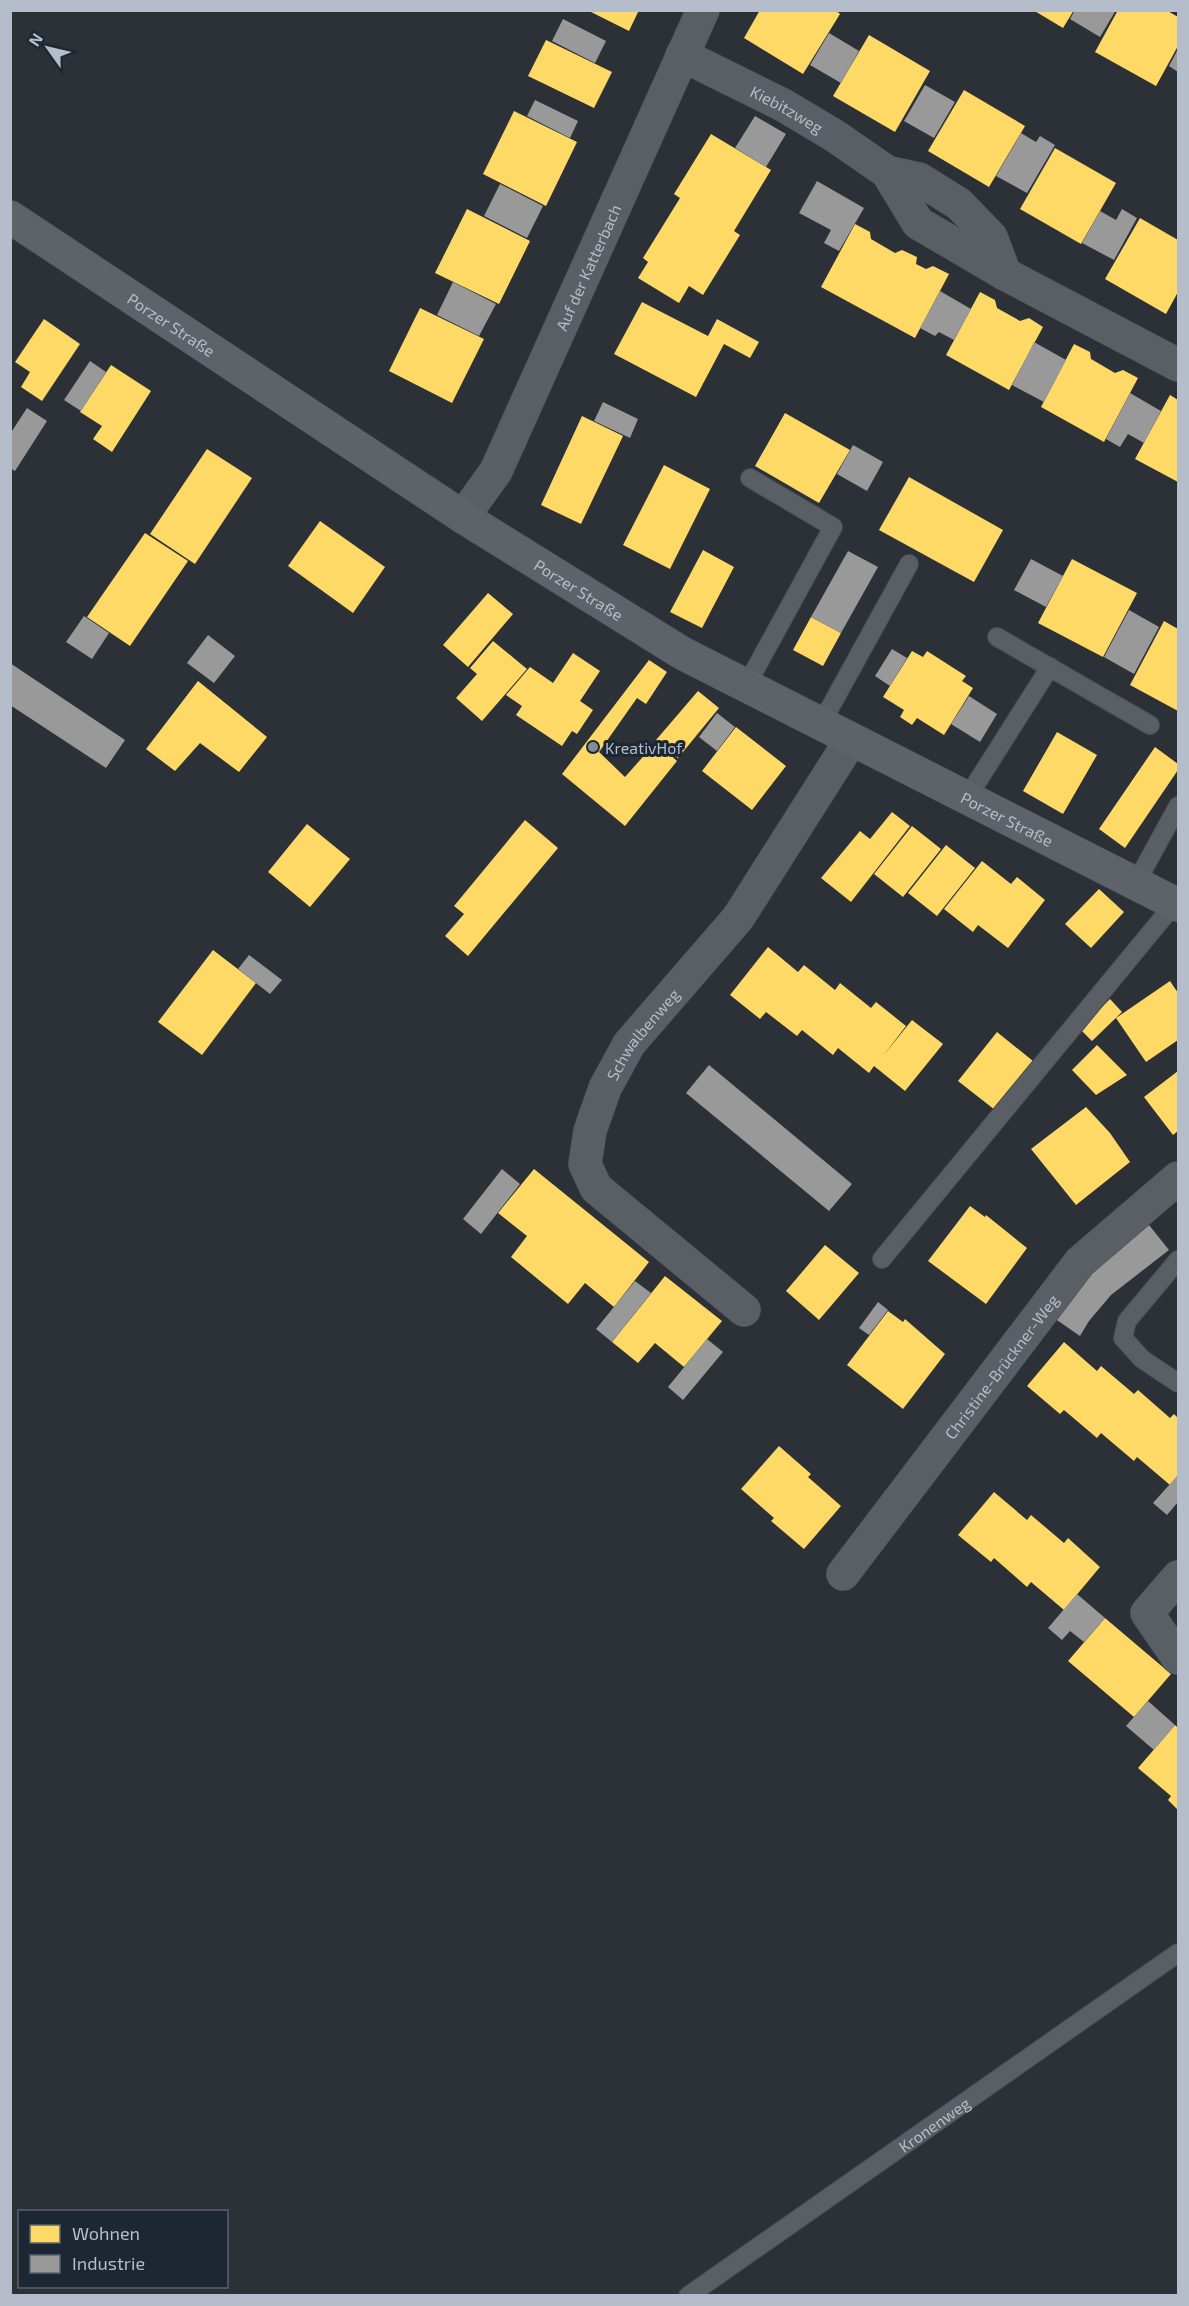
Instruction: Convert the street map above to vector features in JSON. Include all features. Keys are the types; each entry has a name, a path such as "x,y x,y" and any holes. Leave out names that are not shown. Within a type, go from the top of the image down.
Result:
{"main road":[{"name":"Porzer Straße","path":"10,217 463,517 682,654 1177,904"}],"street":[{"name":"Auf der Katterbach","path":"463,517 496,471 704,10"},
{"name":"Kiebitzweg","path":"682,56 783,105 835,136 887,172 919,179 959,204 991,237 1005,274 1179,365"},
{"name":"Schwalbenweg","path":"744,1310 596,1188 585,1164 590,1131 605,1088 629,1044 738,918 851,740"},
{"name":"Christine-Brückner-Weg","path":"843,1574 1080,1262 1179,1178"},
{"path":"1179,1576 1147,1612 1179,1658"}],"lane":[{"path":"746,686 833,527 750,478"},
{"path":"821,724 909,564"},
{"path":"997,637 1150,725"},
{"path":"967,798 1050,667"},
{"path":"1136,883 1179,806"},
{"path":"882,1259 1177,904"},
{"path":"1179,1260 1127,1321 1123,1338 1142,1359 1179,1383"},
{"name":"Kronenweg","path":"688,2295 1179,1953"}],"building: Wohnen":[{"path":"587,10 639,10 629,31"},
{"path":"760,10 835,10 840,14 803,74 744,38"},
{"path":"1033,10 1074,10 1063,28"},
{"path":"1118,10 1166,10 1178,17 1178,46 1156,86 1095,52"},
{"path":"869,35 930,71 895,132 833,96"},
{"path":"546,40 612,72 594,108 528,76"},
{"path":"964,90 1025,126 989,187 928,151"},
{"path":"514,111 577,142 546,206 483,174"},
{"path":"711,134 771,170 734,231 740,235 703,295 689,286 679,303 638,278 648,262 643,258 680,198 674,194"},
{"path":"1055,148 1116,183 1081,244 1020,209"},
{"path":"467,209 530,241 499,304 435,273"},
{"path":"1140,218 1178,240 1178,292 1166,314 1105,279"},
{"path":"855,224 870,232 871,239 895,253 902,250 917,257 916,264 926,269 933,266 949,274 915,338 821,287"},
{"path":"980,292 995,300 997,308 1020,321 1029,318 1043,327 1009,390 946,355"},
{"path":"642,302 708,336 717,319 759,342 750,358 724,344 696,397 614,354"},
{"path":"420,308 484,339 452,403 389,371"},
{"path":"44,319 80,344 42,401 21,387 30,372 15,362"},
{"path":"1074,344 1090,352 1091,359 1115,373 1123,370 1138,378 1104,442 1041,407"},
{"path":"111,365 151,391 112,452 93,439 102,426 80,412"},
{"path":"1170,395 1178,400 1178,482 1135,459"},
{"path":"785,413 850,450 819,503 755,466"},
{"path":"582,416 623,436 581,524 541,505"},
{"path":"207,449 252,478 195,564 150,534"},
{"path":"664,465 710,489 670,569 623,545"},
{"path":"909,477 1003,530 974,582 879,530"},
{"path":"320,521 385,567 353,613 288,566"},
{"path":"145,533 188,561 130,646 87,617"},
{"path":"703,550 734,567 702,628 670,612"},
{"path":"1072,559 1137,593 1103,657 1038,623"},
{"path":"488,593 513,614 468,667 443,645"},
{"path":"811,617 841,633 823,666 793,650"},
{"path":"1164,621 1178,629 1178,711 1130,685"},
{"path":"493,641 527,669 482,721 456,698 477,674 470,668"},
{"path":"912,651 923,657 927,651 966,676 962,681 973,688 944,735 917,718 912,725 900,717 904,710 883,697"},
{"path":"573,653 600,671 580,701 593,710 577,734 572,731 562,746 516,715 522,706 506,695 530,667 553,683"},
{"name":"KreativHof","path":"649,660 667,672 646,704 637,698 599,752 625,777 656,742 677,761 625,826 562,774"},
{"path":"198,681 267,737 239,772 200,743 175,771 146,749"},
{"path":"698,691 719,708 678,758 656,740"},
{"path":"736,727 786,766 752,810 702,771"},
{"path":"1057,732 1097,755 1063,814 1023,791"},
{"path":"1155,747 1178,764 1178,770 1125,848 1099,829"},
{"path":"892,812 910,826 851,902 821,878 860,831 870,839"},
{"path":"525,820 558,848 468,956 445,936 464,914 454,906"},
{"path":"307,824 350,859 310,907 268,872"},
{"path":"912,826 941,849 903,897 874,874"},
{"path":"946,845 975,868 937,916 908,893"},
{"path":"982,861 1011,884 1017,877 1045,900 1008,948 978,925 973,932 944,909"},
{"path":"1099,889 1124,912 1091,948 1065,924"},
{"path":"768,947 798,972 804,965 835,990 840,983 871,1008 876,1002 906,1026 883,1056 912,1020 943,1044 905,1091 874,1066 869,1073 838,1048 833,1055 802,1030 797,1036 766,1012 760,1019 730,995"},
{"path":"213,950 256,983 202,1055 158,1022"},
{"path":"1170,981 1178,993 1178,1040 1146,1062 1116,1018"},
{"path":"1110,999 1122,1012 1092,1041 1080,1029"},
{"path":"997,1032 1033,1061 995,1110 958,1081"},
{"path":"1097,1045 1127,1075 1096,1095 1072,1070"},
{"path":"1178,1071 1178,1131 1173,1135 1144,1097"},
{"path":"1086,1107 1110,1133 1130,1162 1076,1205 1031,1149"},
{"path":"534,1169 649,1262 614,1307 585,1283 568,1304 511,1257 527,1236 498,1213"},
{"path":"970,1206 985,1217 986,1215 1027,1248 986,1304 928,1261"},
{"path":"825,1245 859,1273 819,1320 786,1291"},
{"path":"665,1276 722,1321 684,1367 655,1343 638,1363 612,1342"},
{"path":"888,1311 903,1322 905,1319 945,1354 903,1409 847,1365"},
{"path":"1064,1342 1097,1371 1101,1366 1134,1394 1138,1390 1170,1418 1174,1414 1178,1418 1178,1475 1170,1485 1137,1457 1134,1461 1101,1433 1097,1438 1064,1410 1060,1414 1027,1386"},
{"path":"779,1446 811,1474 808,1477 841,1506 804,1549 771,1521 774,1518 741,1489"},
{"path":"994,1492 1027,1520 1031,1515 1064,1543 1068,1538 1100,1567 1064,1610 1031,1582 1027,1587 994,1558 991,1562 958,1535"},
{"path":"1105,1618 1171,1674 1134,1717 1068,1661"},
{"path":"1175,1725 1178,1728 1178,1810 1168,1800 1171,1796 1138,1768"}],"building: Industrie":[{"path":"1075,10 1116,10 1100,37 1070,19"},
{"path":"563,19 606,41 595,63 552,41"},
{"path":"829,33 859,51 841,83 810,65"},
{"path":"1178,49 1178,72 1169,66"},
{"path":"925,85 955,102 934,138 904,121"},
{"path":"535,100 578,121 570,138 527,116"},
{"path":"755,116 786,134 766,167 735,148"},
{"path":"1021,133 1036,142 1040,136 1055,145 1027,193 996,176"},
{"path":"817,181 864,208 839,251 824,243 831,230 799,213"},
{"path":"500,184 543,206 527,238 484,216"},
{"path":"1122,209 1137,218 1114,260 1082,243 1100,211 1116,220"},
{"path":"453,282 496,304 479,336 437,315"},
{"path":"940,291 971,309 954,340 939,332 935,336 920,328"},
{"path":"1034,342 1066,360 1044,402 1012,385"},
{"path":"90,361 106,372 81,411 64,400"},
{"path":"1130,393 1161,411 1144,443 1128,434 1120,447 1106,439"},
{"path":"603,402 638,419 630,438 594,421"},
{"path":"27,408 47,421 15,471 10,468 10,434"},
{"path":"853,445 883,462 867,491 837,474"},
{"path":"848,551 878,567 841,633 811,617"},
{"path":"1031,559 1063,576 1046,607 1014,590"},
{"path":"1129,610 1159,627 1134,674 1104,657"},
{"path":"84,616 109,633 92,659 66,642"},
{"path":"208,635 235,656 214,683 187,663"},
{"path":"892,649 907,658 890,686 875,676"},
{"path":"10,663 125,740 106,768 10,705"},
{"path":"969,696 997,714 980,742 951,724"},
{"path":"717,713 735,727 717,751 699,737"},
{"path":"249,955 282,980 270,994 238,969"},
{"path":"709,1065 852,1184 829,1211 686,1093"},
{"path":"502,1169 520,1184 481,1234 463,1219"},
{"path":"1149,1225 1169,1250 1111,1295 1089,1321 1080,1336 1051,1316 1092,1269"},
{"path":"635,1281 651,1293 612,1342 596,1329"},
{"path":"878,1302 888,1310 869,1335 859,1328"},
{"path":"707,1339 723,1352 683,1400 668,1387"},
{"path":"1178,1475 1178,1502 1167,1515 1153,1503"},
{"path":"1077,1594 1105,1618 1084,1642 1070,1631 1062,1640 1048,1628"},
{"path":"1148,1701 1175,1725 1154,1750 1126,1726"}],"place":[{"name":"KreativHof","path":"593,747"}]}
